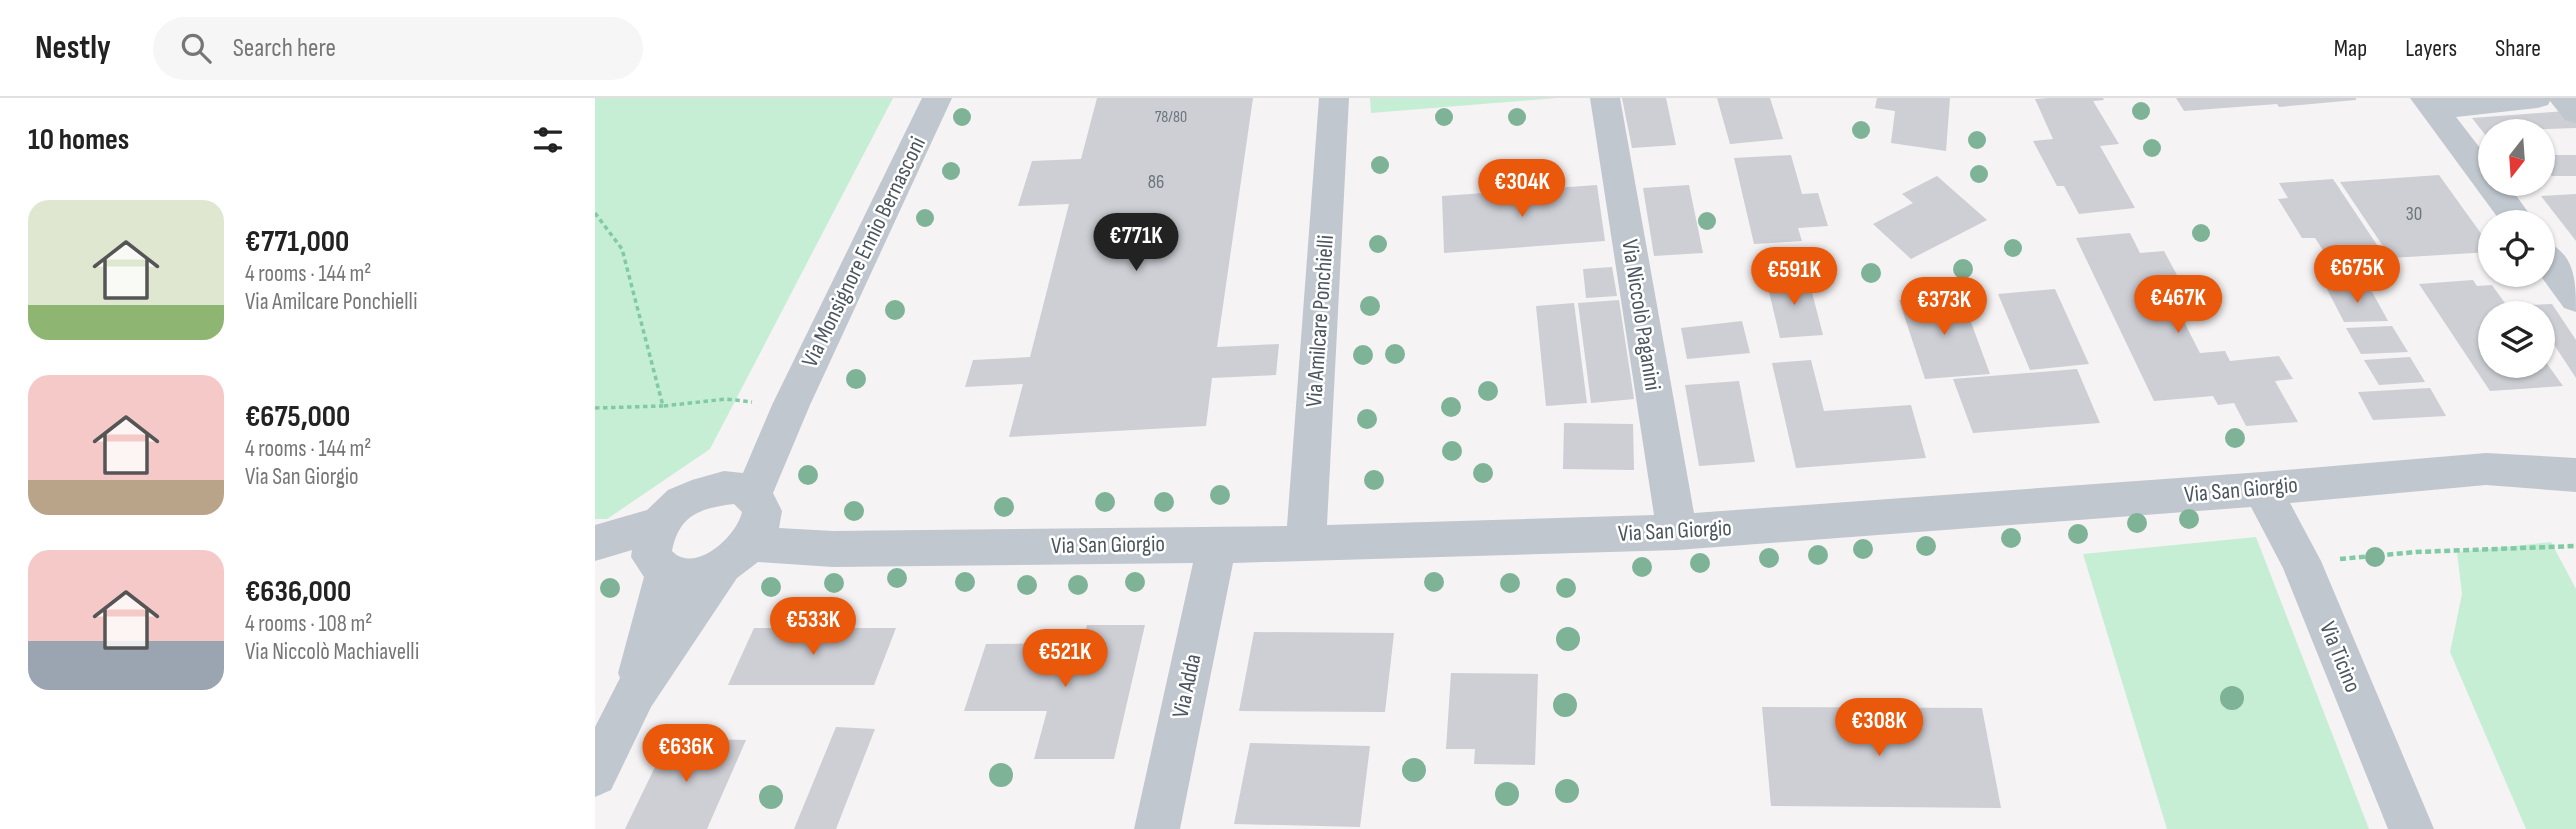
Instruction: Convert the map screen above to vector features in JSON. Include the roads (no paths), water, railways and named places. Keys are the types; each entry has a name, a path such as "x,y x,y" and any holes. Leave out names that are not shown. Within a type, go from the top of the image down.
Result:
{"street":[{"name":"Via Monsignore Ennio Bernasconi","path":"636,692 747,530 791,405 937,98"},
{"name":"Via Amilcare Ponchielli","path":"1306,544 1334,98"},
{"name":"Via Niccolò Paganini","path":"1605,98 1677,532"},
{"path":"2429,103 2537,98"},
{"path":"2563,98 2576,113"},
{"path":"2429,103 2510,210"},
{"path":"2555,270 2576,299"},
{"name":"Via Monsignore Ennio Bernasconi","path":"710,489 791,405"},
{"name":"Via San Giorgio","path":"747,530 833,549 1306,544 1677,532 2262,489 2389,476 2515,469 2576,460"},
{"name":"Via San Giorgio","path":"2515,469 2576,475"},
{"name":"Via San Giorgio","path":"658,552 673,509 691,496 710,489 734,487 747,530"},
{"name":"Via Ticino","path":"2262,489 2301,561 2411,829"},
{"name":"Via San Giorgio","path":"595,543 658,552 682,577 702,575 747,530"},
{"name":"Via Adda","path":"1157,829 1217,544"},
{"name":"Via San Giorgio","path":"595,553 658,552"},
{"path":"595,774 636,692 658,552"}]}
